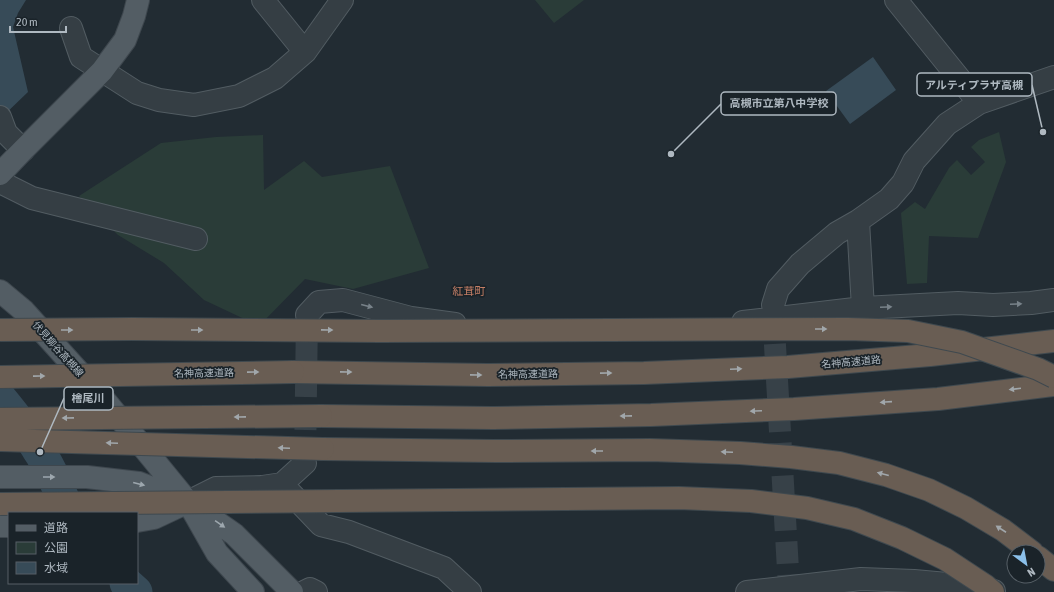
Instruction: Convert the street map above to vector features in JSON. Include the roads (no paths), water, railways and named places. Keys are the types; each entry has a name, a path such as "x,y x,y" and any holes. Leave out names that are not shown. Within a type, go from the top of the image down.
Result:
{"highway":[{"path":"0,330 147,329 404,331 848,329 908,331 962,342 1038,368 1054,377"},
{"name":"名神高速道路","path":"0,377 293,372 488,375 644,373 788,368 930,355 1054,341"},
{"path":"0,419 321,416 493,418 659,415 794,409 938,399 1054,385"},
{"path":"0,440 322,449 494,451 650,450 740,453 791,457 839,463 886,475 929,490 966,508 1003,530 1021,544"},
{"path":"0,504 679,498 751,500 807,508 854,519 902,538 945,559 994,592"},
{"path":"1046,564 1054,570"}],"main road":[{"path":"0,174 102,71 125,40 138,0"},
{"name":"伏見柳谷高槻線","path":"0,291 24,311 107,404 188,502 217,553 253,592"},
{"name":"伏見柳谷高槻線","path":"6,477 87,477 140,483 188,502 234,534 292,592"},
{"path":"138,521 154,518 188,502"}],"street":[{"path":"263,0 305,52"},
{"path":"71,28 81,57 137,93 158,100 194,105 239,96 275,78 305,52 342,0"},
{"path":"896,0 980,103"},
{"path":"773,305 778,288 800,264 837,233 858,221 889,199 903,183 914,161 947,124 980,103 1054,77"},
{"path":"0,117 6,133 23,150"},
{"path":"0,180 6,185 32,198 196,239"},
{"path":"858,221 863,308"},
{"path":"306,315 319,302 343,300 411,318 477,327 636,329 732,323 863,308 958,303 993,305 1054,300"},
{"path":"188,502 216,488 262,487 282,484 305,464"},
{"path":"282,484 321,525 349,532 444,568 470,592"},
{"path":"747,592 861,579 914,581 969,586 997,592"},
{"path":"304,592 310,589 316,592"}],"water":[{"path":"0,0 26,0 18,13 13,27 28,92 1,118 0,115"},
{"path":"873,57 896,90 850,124 826,91"}],"waterway":[{"path":"0,398 26,430 44,458 56,481 69,512"},
{"path":"127,584 136,592"}],"tunnel":[{"path":"773,311 789,587"},
{"path":"305,463 307,315"}],"place":[{"name":"アルティプラザ高槻","path":"1043,132"},
{"name":"高槻市立第八中学校","path":"671,154"},
{"name":"檜尾川","path":"40,452"}],"district":[{"name":"紅茸町","path":"469,291"}]}
